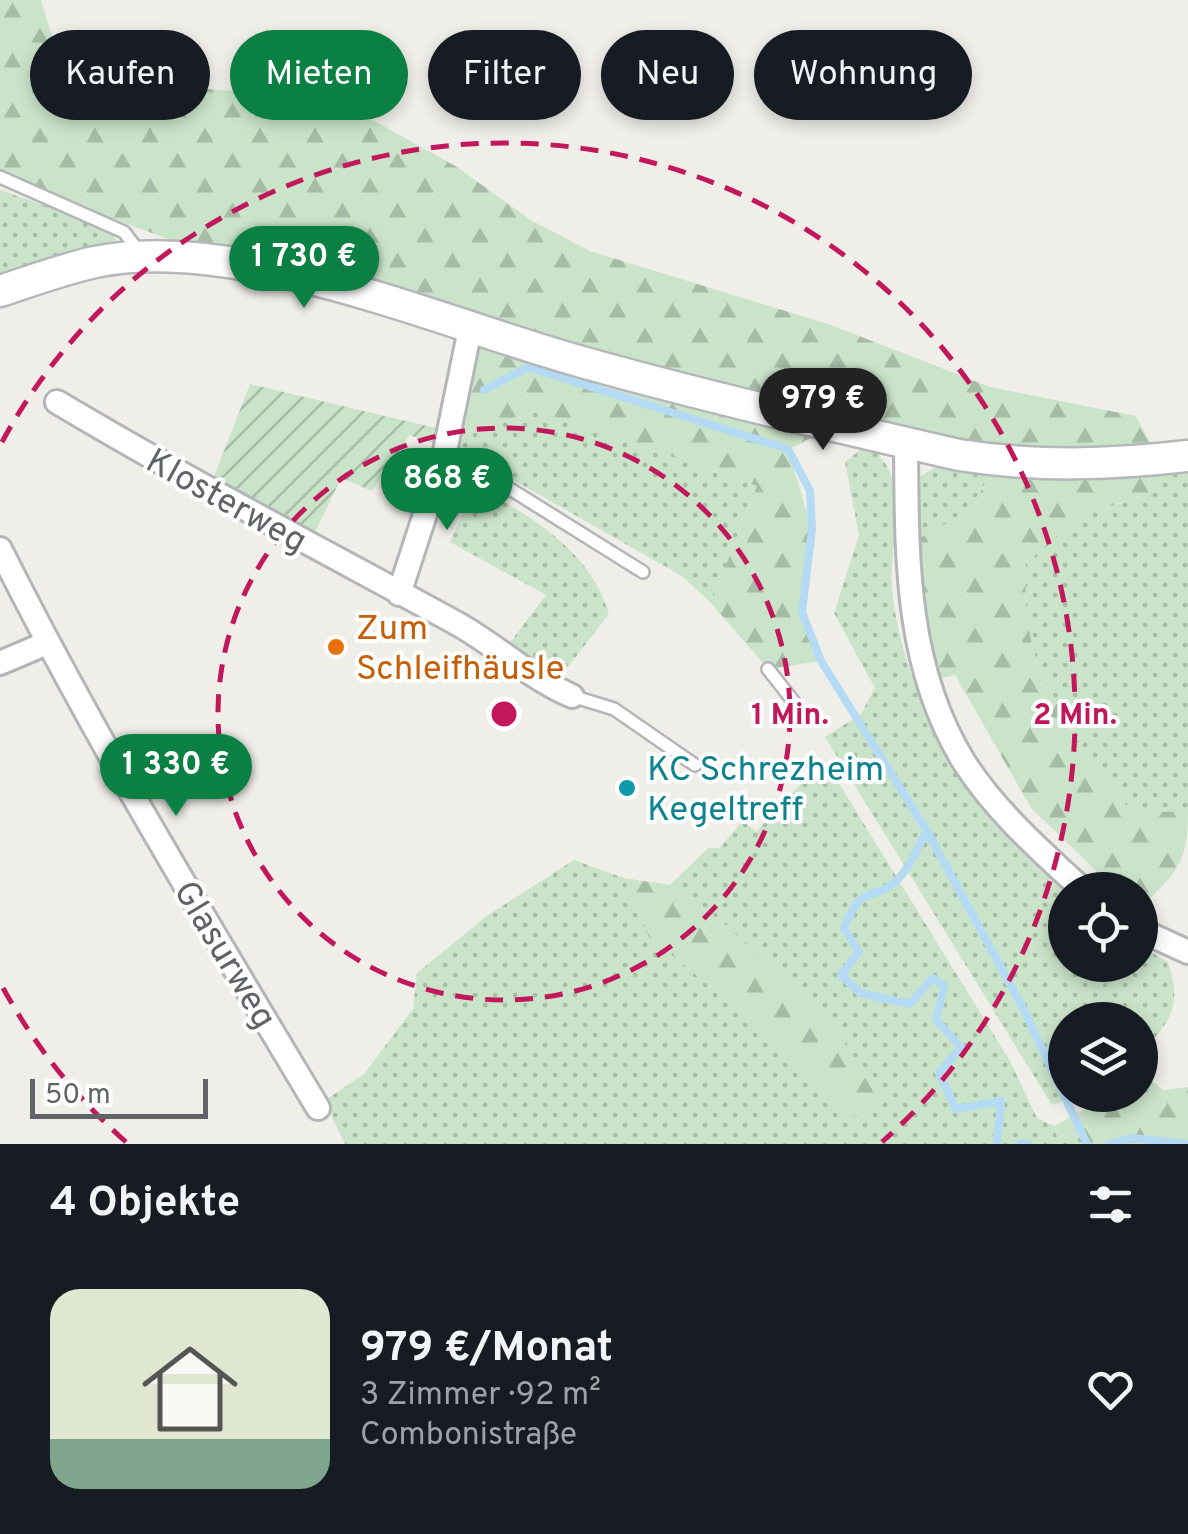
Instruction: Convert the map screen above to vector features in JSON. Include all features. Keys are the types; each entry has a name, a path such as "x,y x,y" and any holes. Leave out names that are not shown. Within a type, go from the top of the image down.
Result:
{"main road":[{"path":"0,290 96,262 143,258 219,261 331,287 584,363 906,443 1020,465 1114,464 1188,456"}],"street":[{"path":"399,594 444,456 470,329"},
{"name":"Klosterweg","path":"57,402 196,484 460,626 572,696"},
{"path":"906,443 912,615 926,682 964,762 1022,834 1063,872"},
{"name":"Glasurweg","path":"0,549 146,822 318,1108"},
{"path":"0,663 47,643"},
{"path":"1158,938 1188,952"}],"lane":[{"path":"0,177 124,232 134,240 143,258"},
{"path":"444,456 491,477 643,572"},
{"path":"768,669 808,720"},
{"path":"572,696 614,709 695,765"}],"green space":[{"path":"0,0 41,0 50,30 30,30 30,120 210,120 210,89 230,91 230,120 371,120 457,167 529,219 590,251 831,325 990,387 1136,416 1156,453 1021,457 908,435 393,297 362,271 171,240 0,177"},
{"path":"0,190 104,226 116,239 113,248 0,276"},
{"path":"470,329 835,425 788,450 812,529 802,612 821,661 768,669 711,603 757,486 538,411 458,435"},
{"path":"250,384 440,429 437,444 409,435 372,491 341,478 310,543 210,487"},
{"path":"538,411 757,486 711,603 682,576 457,448 458,435"},
{"path":"870,442 889,470 895,487 892,588 899,632 929,716 976,793 1048,876 1048,982 1158,982 1158,956 1168,962 1174,1003 1158,1033 1158,1002 1048,1002 1048,1099 825,737 861,714 875,688 834,613 859,535 845,462"},
{"path":"945,461 991,472 971,510 917,540 918,478"},
{"path":"1188,462 1188,811 1133,814 1082,748 1040,670 1027,618 1026,563 1079,516 1148,494 1152,468"},
{"path":"1152,468 1148,494 1079,516 1026,563 1026,611 1032,644 1053,696 1099,771 1133,813 1188,811 1182,856 1158,891 1158,872 1097,872 1031,808 955,675 927,681 907,545 971,510 991,472"},
{"path":"476,484 556,537 588,571 600,591 609,614 558,680 509,644 546,595 450,542"},
{"path":"824,759 1010,1061 1037,1118 1054,1126 1057,1136 1088,1144 345,1144 324,1101 364,1074 413,1009 417,973 488,915 574,860 624,878 649,937 775,1038 853,1116 726,925 670,885 708,848 719,848 743,821 756,832"},
{"path":"624,878 670,885 726,925 832,1025 882,1097 872,1112 853,1117 775,1038 649,937"},
{"path":"1158,1086 1163,1090 1188,1087 1188,1144 1088,1144 1057,1136 1054,1126 1080,1112 1158,1112"}],"waterway":[{"path":"484,390 528,367 788,449 810,491 812,529 802,612 821,661 927,831 901,876 888,887 862,898 851,913 844,928 859,952 841,975 860,993 910,1004 933,978 944,986 936,1020 961,1047 939,1073 956,1109 1001,1101 997,1144"},
{"path":"927,831 1021,1004 1087,1144"},
{"path":"1109,1144 1132,1138 1188,1144"},
{"path":"1019,1144 1028,1144"}],"place":[{"name":"Zum Schleifhäusle","path":"336,647"},
{"name":"KC Schrezheim Kegeltreff","path":"627,788"}]}
